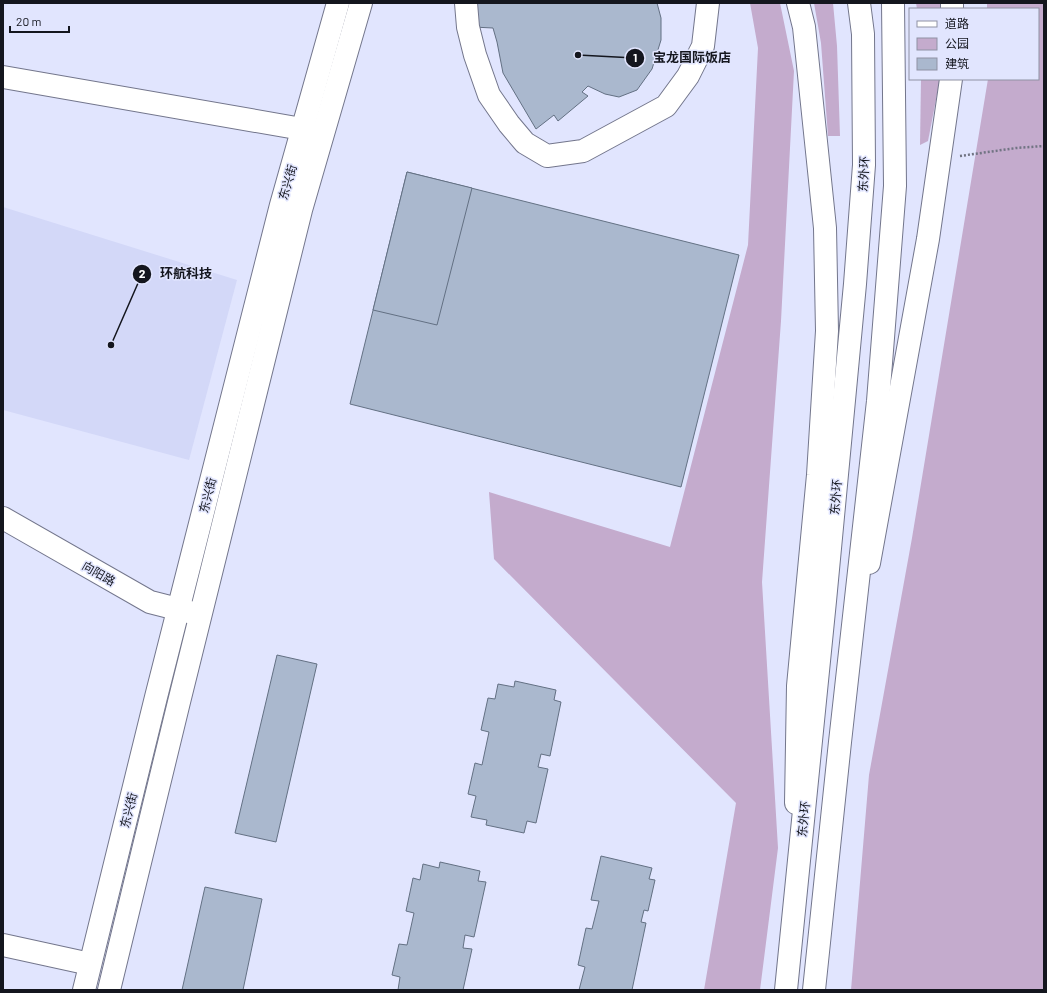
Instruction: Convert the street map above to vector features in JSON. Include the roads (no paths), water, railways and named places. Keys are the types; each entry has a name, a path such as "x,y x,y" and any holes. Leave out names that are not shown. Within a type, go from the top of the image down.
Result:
{"main road":[{"name":"东兴街","path":"84,990 178,609 281,205 338,3"},
{"name":"东兴街","path":"109,990 200,615 301,210 361,3"},
{"path":"466,3 468,27 475,55 489,95 509,124 525,143 547,156 583,151 666,106 688,76 703,46 708,3"},
{"path":"794,903 798,686 818,475 827,331 825,228 804,27 798,3"},
{"name":"东外环","path":"786,990 826,593 855,284 864,165 863,34 859,3"},
{"path":"814,990 878,401 895,186 893,3"},
{"path":"3,77 302,129 323,135"},
{"path":"845,696 928,239 951,80"},
{"name":"向阳路","path":"3,518 150,602 200,615"},
{"path":"3,945 90,964"}],"place":[{"name":"宝龙国际饭店","path":"578,55"},
{"name":"环航科技","path":"111,345"}]}
